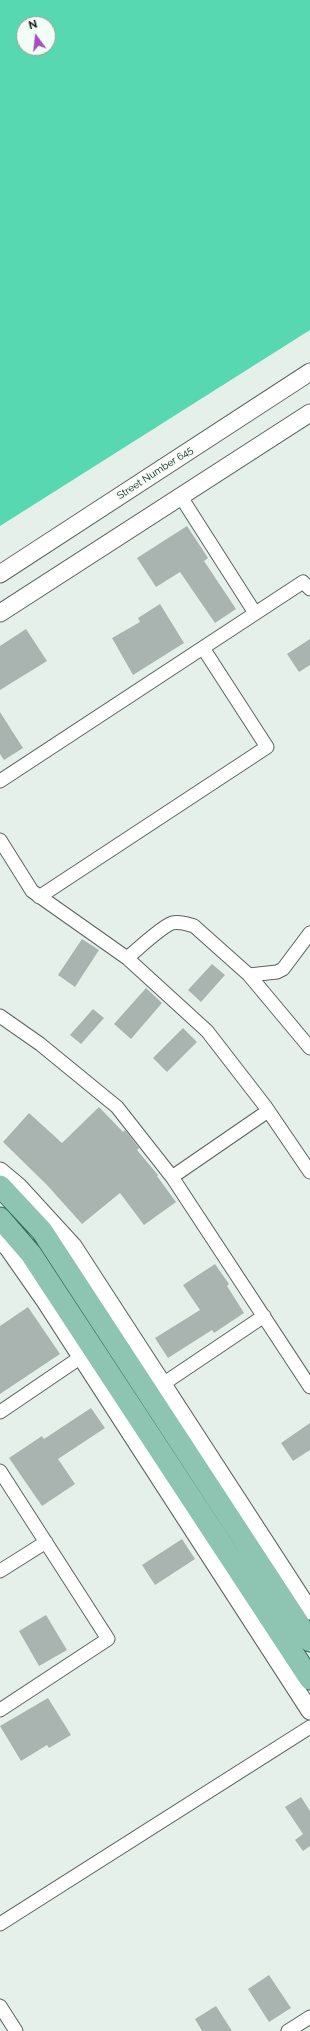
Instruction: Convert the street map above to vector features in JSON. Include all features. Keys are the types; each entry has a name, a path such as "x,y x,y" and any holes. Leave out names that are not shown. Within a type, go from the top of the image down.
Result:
{"main road":[{"path":"0,1186 42,1231 310,1642"},
{"path":"0,1218 31,1254 310,1679"}],"street":[{"name":"Street Number 645","path":"0,574 310,372"},
{"path":"0,613 310,413"},
{"path":"181,497 255,614"},
{"path":"0,781 303,582 310,589"},
{"path":"39,897 267,747 203,648"},
{"path":"0,840 32,892 127,958 207,1031 268,1112 310,1172"},
{"path":"127,958 164,928 173,923 184,923 194,926 249,975 310,1048"},
{"path":"249,975 277,972 283,969 310,933"},
{"path":"0,1016 40,1044 117,1107 172,1177 264,1316 306,1371 310,1387"},
{"path":"172,1177 268,1112"},
{"path":"0,1171 18,1186 73,1246 310,1611"},
{"path":"0,1240 8,1248 45,1301 310,1711"},
{"path":"163,1384 264,1316"},
{"path":"0,1412 81,1358"},
{"path":"0,1471 108,1639 0,1710"},
{"path":"0,1571 46,1542"},
{"path":"0,1924 310,1727"},
{"path":"0,2006 16,2031"},
{"path":"288,2031 310,2017"}],"shaded area":[{"path":"0,0 310,0 310,330 0,526"}],"building":[{"path":"187,526 208,558 204,561 236,609 215,623 180,572 156,587 137,558"},
{"path":"160,604 184,643 133,675 112,638 140,622 138,618"},
{"path":"26,629 47,661 0,690 0,646"},
{"path":"310,639 310,665 299,672 287,654"},
{"path":"0,712 23,748 4,760 0,754"},
{"path":"82,939 99,950 75,987 58,975"},
{"path":"212,964 225,975 201,1002 188,990"},
{"path":"146,988 162,1003 131,1039 114,1024"},
{"path":"93,1009 104,1018 81,1044 70,1035"},
{"path":"183,1028 197,1042 167,1072 153,1058"},
{"path":"99,1107 123,1132 125,1130 139,1148 137,1150 158,1175 157,1176 176,1202 144,1225 120,1193 82,1224 47,1185 3,1142 29,1113 62,1143"},
{"path":"215,1264 229,1284 227,1286 244,1313 214,1333 212,1330 168,1358 155,1338 200,1310 183,1285"},
{"path":"28,1307 60,1354 0,1394 0,1326"},
{"path":"91,1408 105,1428 58,1459 75,1484 42,1506 9,1458 42,1436 44,1439"},
{"path":"310,1423 310,1450 293,1461 281,1443"},
{"path":"182,1539 195,1559 155,1585 142,1565"},
{"path":"46,1615 67,1650 39,1666 19,1631"},
{"path":"48,1698 71,1735 49,1748 47,1745 21,1761 0,1726"},
{"path":"301,1797 310,1811 310,1846 303,1851 295,1840 303,1834 285,1807"},
{"path":"269,1975 291,2008 269,2022 248,1989"},
{"path":"216,2006 232,2031 202,2031 195,2019"}]}
